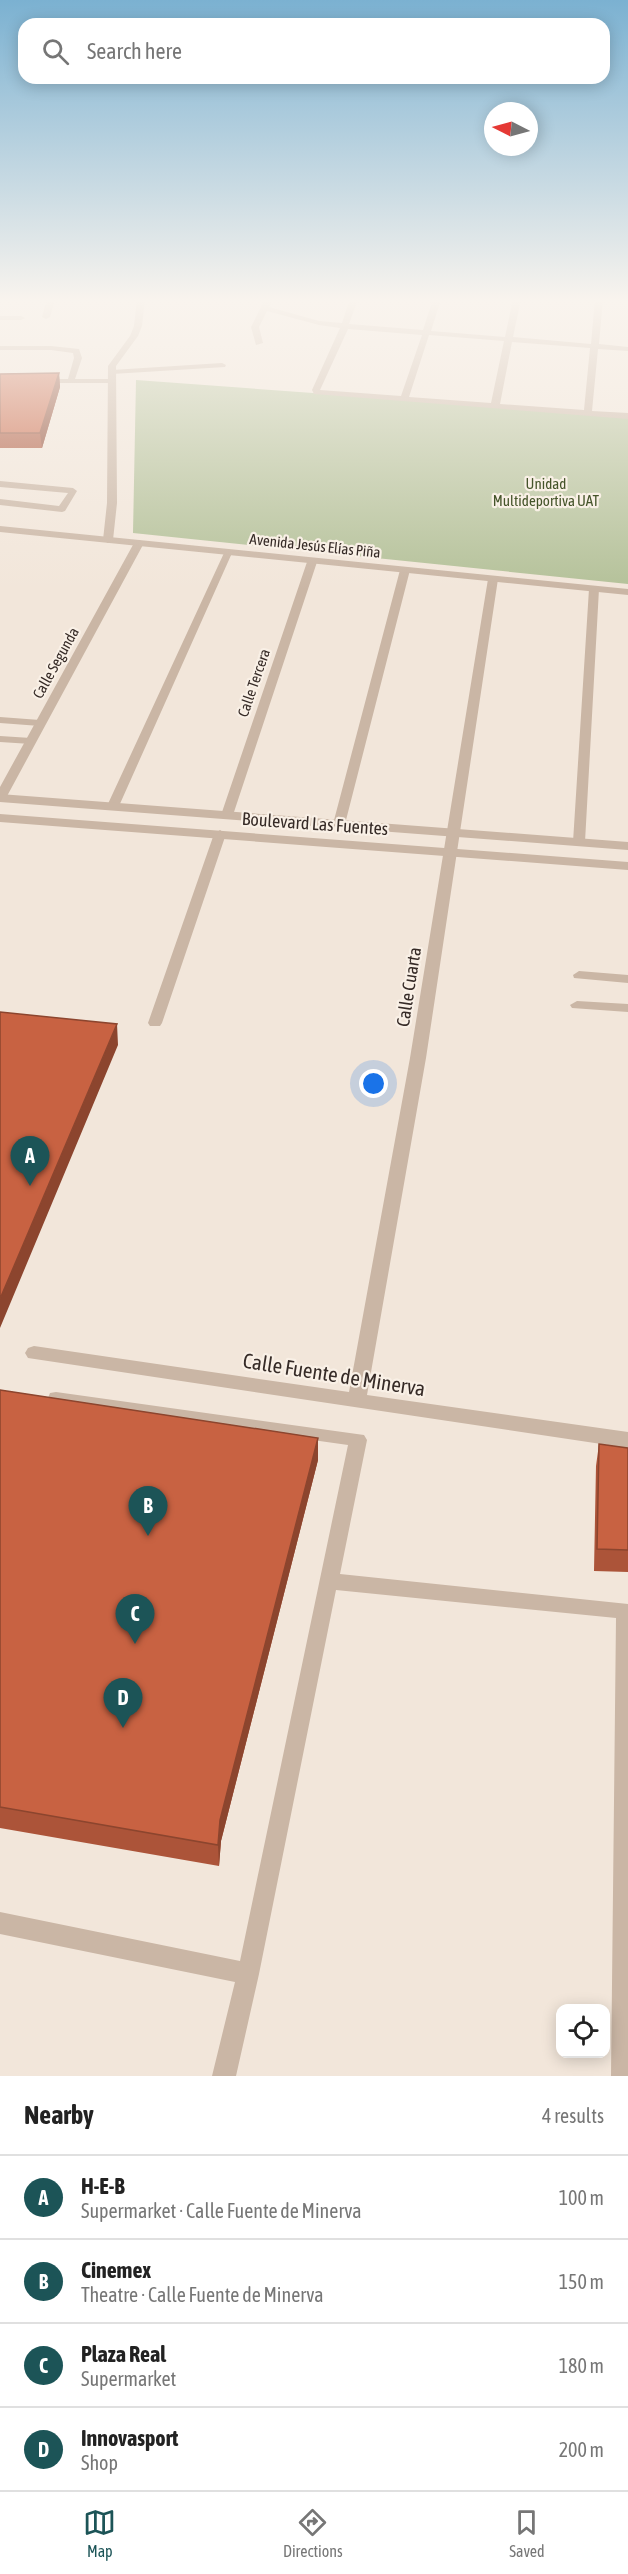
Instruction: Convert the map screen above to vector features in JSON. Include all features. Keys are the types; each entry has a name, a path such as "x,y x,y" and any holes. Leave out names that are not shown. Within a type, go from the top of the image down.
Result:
{"street":[{"path":"108,540 112,503 112,396"},
{"path":"356,396 628,416"},
{"path":"404,400 405,396"},
{"path":"495,406 497,396"},
{"path":"588,413 590,396"},
{"name":"Avenida Jesús Elías Piña","path":"0,529 628,592"},
{"name":"Calle Segunda","path":"0,798 139,543"},
{"name":"Calle Tercera","path":"227,815 312,562"},
{"name":"Calle Cuarta","path":"357,1400 418,1058 493,579"},
{"name":"Boulevard Las Fuentes","path":"0,798 628,846"},
{"name":"Boulevard Las Fuentes","path":"0,818 628,866"},
{"path":"155,1023 220,834"},
{"name":"Calle Fuente de Minerva","path":"34,1353 628,1440"}],"lane":[{"path":"0,484 73,491 63,508 0,502"},
{"path":"113,806 228,553"},
{"path":"339,824 405,570"},
{"path":"579,842 594,589"},
{"path":"0,720 40,723"},
{"path":"0,739 31,741"},
{"path":"579,975 628,979"},
{"path":"577,1005 628,1008"},
{"path":"35,1395 358,1440 248,1974 224,2076"},
{"path":"328,1581 625,1611 623,2076"},
{"path":"0,1923 248,1974"}],"green space":[{"name":"Unidad Multideportiva UAT","path":"136,396 353,396 628,416 628,584 133,533"}],"building":[{"path":"0,396 52,396 40,433 0,433"},
{"path":"0,1012 117,1024 0,1299"},
{"path":"0,1390 318,1438 220,1820 218,1845 0,1807"},
{"path":"599,1444 628,1448 628,1550 597,1549"}],"place":[{"name":"H-E-B","path":"30,1186"},
{"name":"Cinemex","path":"148,1536"},
{"name":"Plaza Real","path":"135,1644"},
{"name":"Innovasport","path":"123,1728"}]}
